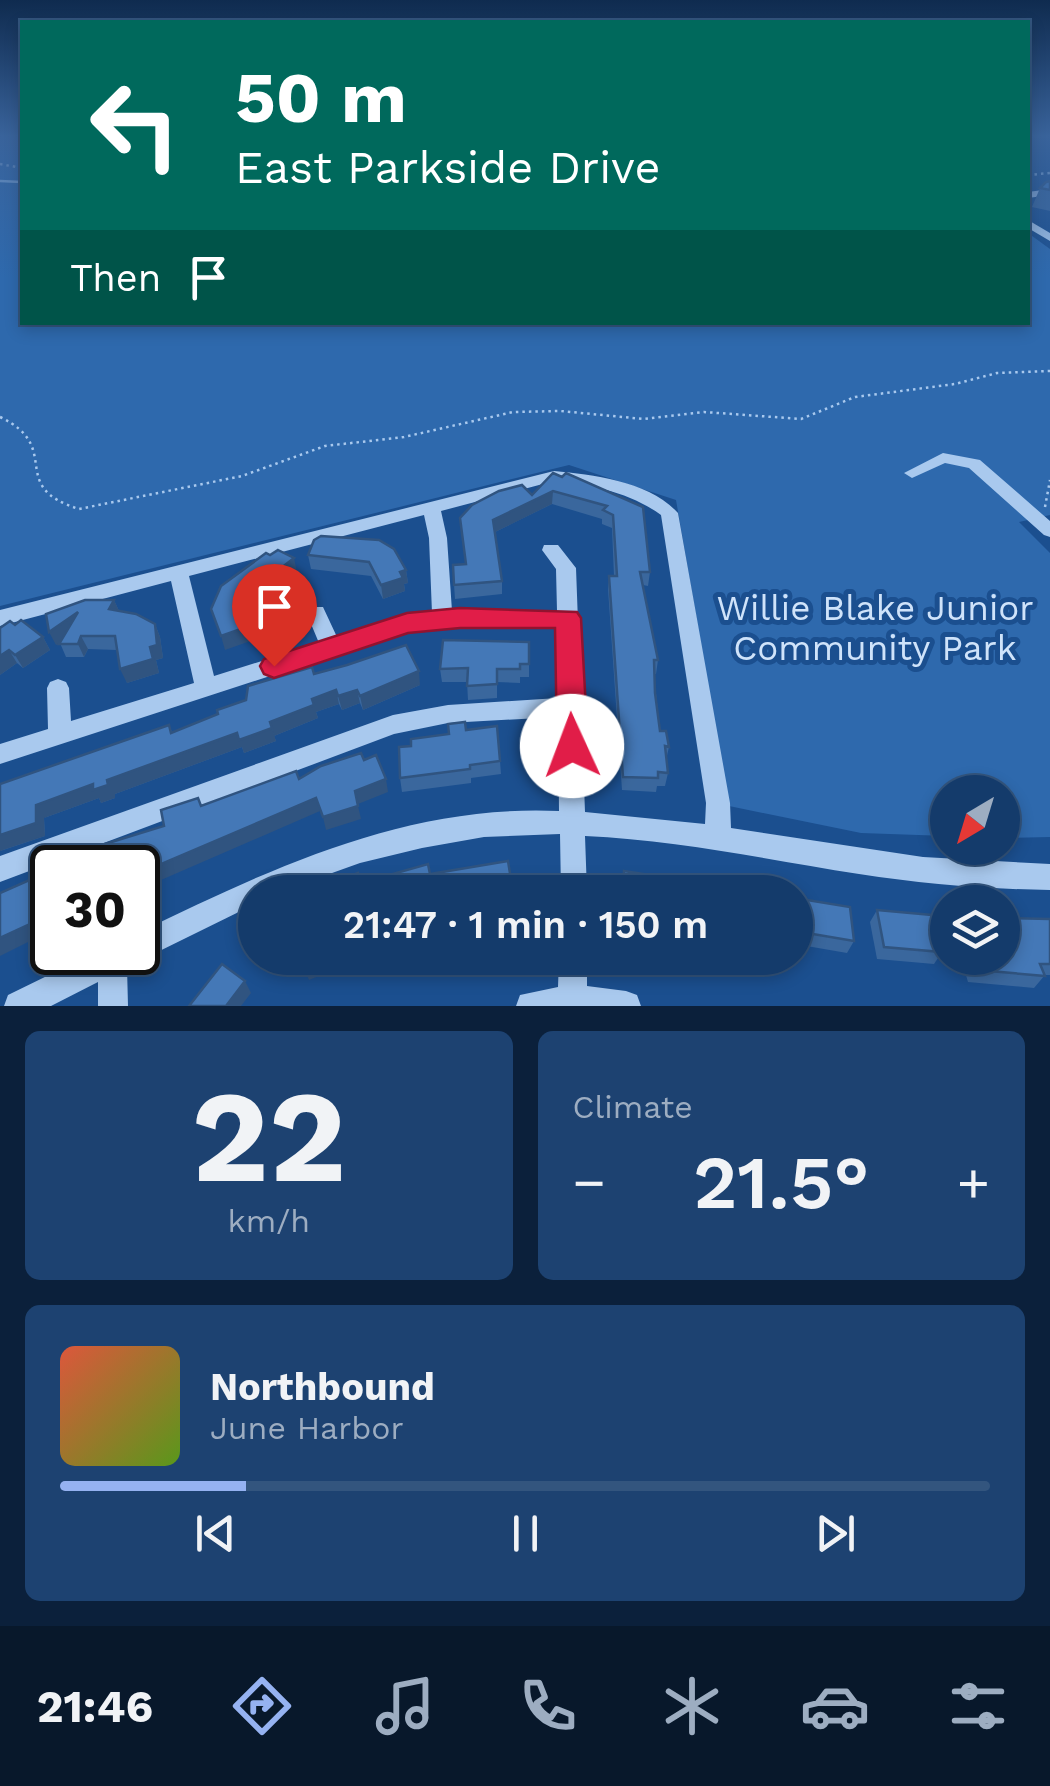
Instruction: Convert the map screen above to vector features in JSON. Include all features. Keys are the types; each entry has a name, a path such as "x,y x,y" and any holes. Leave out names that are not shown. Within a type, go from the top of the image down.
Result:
{"street":[{"path":"912,473 938,459 966,461 986,472 1044,523"},
{"path":"0,618 554,476 589,479 657,503 668,513 718,803 718,838"},
{"path":"431,507 438,538 442,619"},
{"path":"551,550 566,568 574,875"},
{"path":"178,571 206,689"},
{"path":"316,612 331,647"},
{"path":"0,754 407,623 568,618"},
{"path":"58,688 60,734"},
{"path":"0,868 393,725 448,714 571,707"},
{"path":"160,938 298,872 345,855 500,825 619,825 863,864 1050,877"},
{"path":"19,1006 83,975"},
{"path":"113,1006 121,975"},
{"path":"572,1002 573,975"},
{"path":"530,1006 572,1002 626,1006"}],"path":[{"path":"55,506 80,509 115,504 242,476 325,446 404,437 514,412 560,411 644,419 704,412 801,418 855,397 955,384 998,373 1050,371"},
{"path":"0,417 24,429 30,441 26,456"},
{"path":"1044,523 1042,511 1048,502 1050,480"}],"green space":[{"name":"Willie Blake Junior Community Park","path":"0,184 20,184 20,325 1030,325 1030,234 1050,249 1050,515 1019,522 1050,553 1050,837 1020,838 1020,775 930,775 930,835 861,833 729,806 676,500 569,465 0,606"}],"building":[{"path":"553,473 562,477 566,473 643,507 650,572 640,572 658,660 654,660 660,731 666,731 669,747 665,746 668,773 658,772 658,778 623,777 609,576 617,576 613,515 603,510 607,506 553,491 493,520 502,581 454,585 453,565 466,564 460,518 472,505 499,491 522,485 532,495"},
{"path":"321,536 379,540 394,549 406,570 400,572 403,578 381,585 369,562 308,555 314,540"},
{"path":"278,550 294,558 244,597 255,624 221,636 211,609 221,586 266,553"},
{"path":"85,600 114,600 109,609 136,614 155,624 157,645 150,647 153,659 120,669 115,636 81,636 78,644 59,644 78,612 49,632 46,614"},
{"path":"21,620 43,637 15,655 9,650 0,656 0,628"},
{"path":"443,640 529,642 529,664 520,664 520,669 497,669 497,684 467,686 468,668 440,669"},
{"path":"406,645 419,671 360,696 357,690 338,696 336,690 312,699 314,705 270,722 272,728 239,740 237,733 107,780 108,785 93,790 93,784 36,805 36,823 0,835 0,784 169,725 171,733 246,700 248,686 312,667 314,674"},
{"path":"465,722 466,730 497,726 500,761 400,778 399,747 411,746 411,739 449,734 448,724"},
{"path":"361,753 364,760 376,755 386,779 355,791 358,806 323,817 316,798 160,865 160,845 105,845 164,826 161,810 198,798 201,806 296,771 299,779 321,766"},
{"path":"508,861 510,875 389,875 428,864 430,874"},
{"path":"30,880 30,924 0,938 0,893"},
{"path":"813,901 850,907 854,941 813,934"},
{"path":"877,910 930,915 930,951 884,947"},
{"path":"1020,918 1050,919 1050,964 1040,964 1045,976 1020,974"},
{"path":"222,964 245,981 226,1006 189,1006"}],"route":[{"path":"274,666 407,623 460,618 568,618 572,746"}]}
